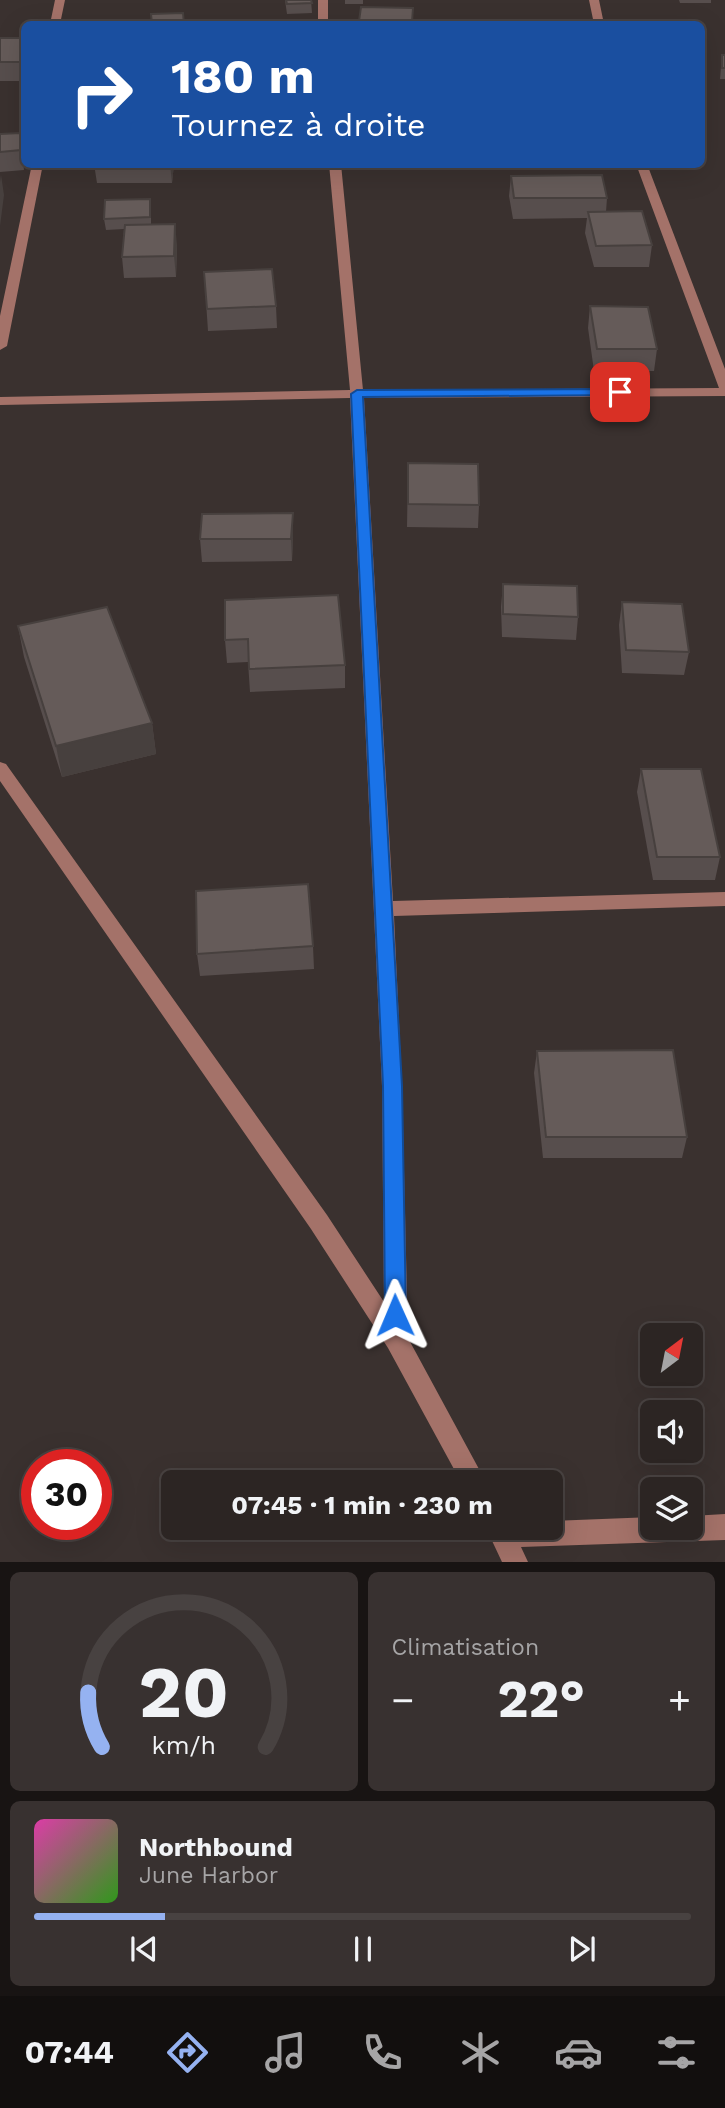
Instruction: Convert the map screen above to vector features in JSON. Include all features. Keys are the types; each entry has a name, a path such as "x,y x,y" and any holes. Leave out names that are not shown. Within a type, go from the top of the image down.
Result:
{"street":[{"path":"56,21 61,0"},
{"path":"323,0 323,21"},
{"path":"594,0 598,21"},
{"path":"0,346 37,168"},
{"path":"335,168 357,394 384,909 392,1086 396,1340"},
{"path":"0,401 725,389 642,168"},
{"path":"0,768 319,1222 396,1340 467,1470"},
{"path":"384,909 725,899"},
{"path":"563,1530 725,1527"},
{"path":"504,1540 515,1562"}],"building":[{"path":"286,0 311,0 312,3 287,4"},
{"path":"361,7 413,8 412,21 359,21"},
{"path":"183,13 184,21 152,21 151,14"},
{"path":"0,38 21,38 21,62 0,62"},
{"path":"722,55 725,55 725,68 722,68"},
{"path":"20,133 21,150 0,152 0,134"},
{"path":"602,175 607,198 514,198 511,176"},
{"path":"150,199 150,217 104,219 105,200"},
{"path":"642,211 652,245 596,246 588,212"},
{"path":"175,224 174,256 122,257 125,225"},
{"path":"272,269 276,306 207,309 204,272"},
{"path":"590,306 648,307 657,349 597,349"},
{"path":"408,463 478,464 479,505 408,504"},
{"path":"293,513 291,539 200,539 202,514"},
{"path":"503,584 577,586 578,617 503,614"},
{"path":"338,595 345,665 249,669 248,639 225,640 225,600"},
{"path":"622,602 682,604 689,652 626,650"},
{"path":"107,607 152,723 56,746 18,626"},
{"path":"641,769 701,769 720,857 657,857"},
{"path":"308,884 313,946 197,954 196,891"},
{"path":"673,1050 687,1137 546,1137 537,1051"}],"route":[{"path":"395,1315 392,1086 357,394 620,392"}]}
